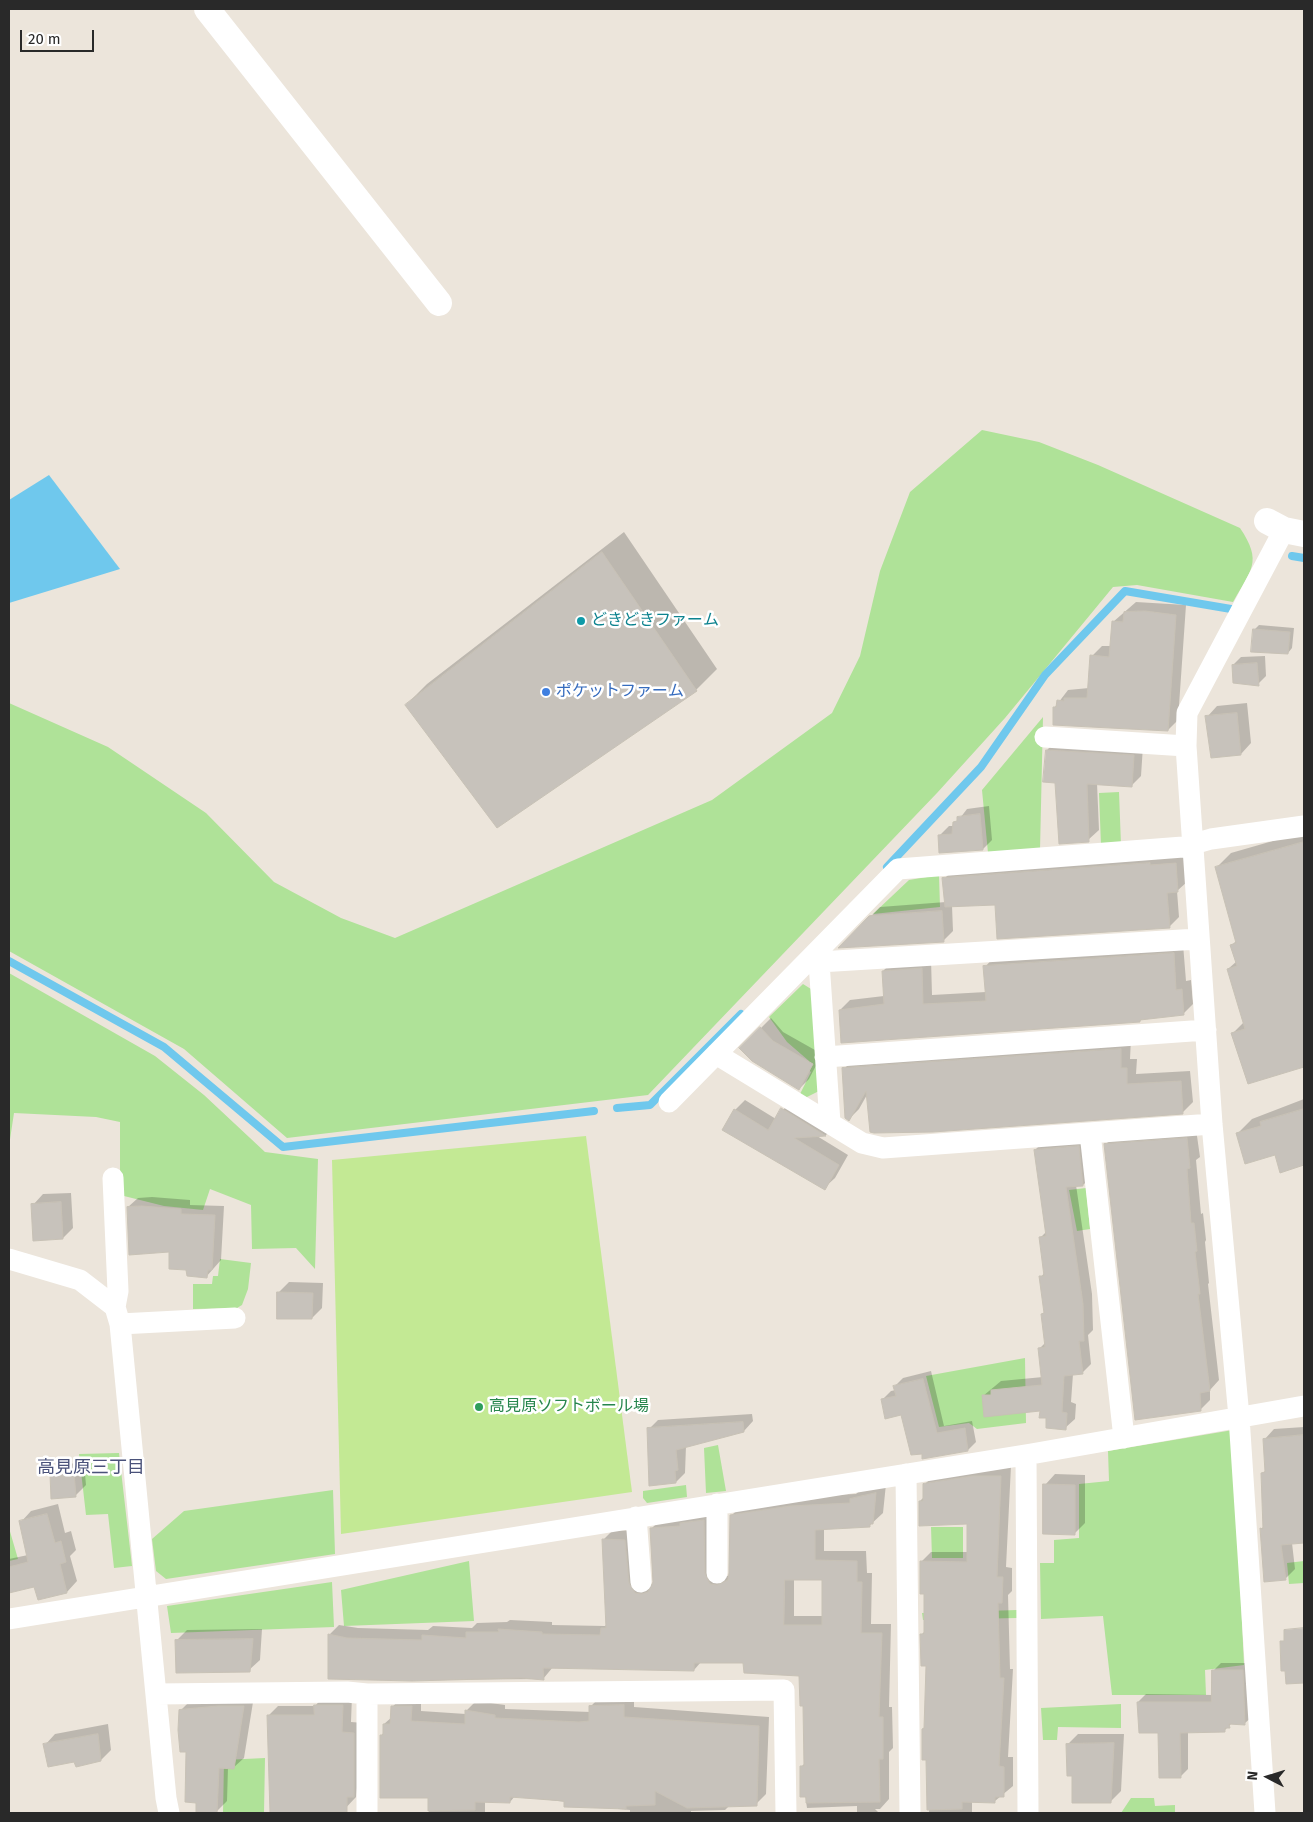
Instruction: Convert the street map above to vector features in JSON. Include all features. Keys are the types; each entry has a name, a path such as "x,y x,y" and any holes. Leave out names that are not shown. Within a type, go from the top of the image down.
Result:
{"street":[{"path":"208,9 439,303"},
{"path":"1265,1813 1239,1417 1212,1124 1186,746 1187,713 1285,528"},
{"path":"1045,737 1186,746"},
{"path":"669,1102 716,1054 816,959 898,869 1194,844 1211,839 1304,826"},
{"path":"816,959 1198,939"},
{"path":"816,959 830,1123"},
{"path":"825,1056 1206,1030"},
{"path":"716,1054 862,1143 884,1148 1212,1124"},
{"path":"1090,1133 1124,1438"},
{"path":"113,1178 118,1291 117,1315 169,1813"},
{"path":"9,1259 80,1280 117,1315 235,1318"},
{"path":"9,1619 1026,1455 1304,1406"},
{"path":"1026,1455 1028,1813"},
{"path":"906,1474 910,1813"},
{"path":"717,1504 717,1573"},
{"path":"636,1517 641,1582"},
{"path":"156,1694 784,1690 786,1813"},
{"path":"367,1694 367,1813"}],"green space":[{"path":"982,430 1039,442 1098,465 1240,528 1251,549 1253,558 1249,573 1233,602 1137,585 1113,587 1005,718 937,793 648,1095 287,1138 184,1049 9,951 9,703 108,747 206,813 274,882 341,918 395,938 712,800 832,713 860,656 880,571 910,492"},
{"path":"1043,717 1040,850 988,853 982,790"},
{"path":"1119,792 1121,845 1101,845 1099,793"},
{"path":"939,875 940,907 873,914 909,880"},
{"path":"9,973 155,1056 204,1095 265,1152 318,1159 315,1269 296,1248 252,1249 251,1205 210,1189 203,1210 164,1206 120,1195 120,1122 96,1117 14,1113 9,1146"},
{"path":"803,984 811,989 819,1091 805,1098 800,1094 811,1072 805,1068 809,1061 787,1042 769,1017"},
{"name":"高見原ソフトボール場","path":"586,1136 632,1492 341,1534 332,1160"},
{"path":"1086,1188 1090,1229 1077,1231 1069,1190"},
{"path":"220,1259 251,1263 248,1289 242,1305 237,1308 193,1309 193,1284 212,1284 213,1276 218,1276"},
{"path":"1025,1358 1026,1423 977,1429 969,1423 939,1427 926,1376"},
{"path":"1233,1430 1244,1665 1205,1670 1206,1695 1112,1695 1103,1616 1041,1619 1040,1563 1054,1563 1054,1540 1079,1538 1079,1484 1109,1481 1108,1451"},
{"path":"718,1445 726,1491 706,1493 704,1448"},
{"path":"119,1453 132,1566 114,1568 108,1514 86,1515 79,1454"},
{"path":"686,1485 687,1497 647,1503 643,1498 643,1491"},
{"path":"333,1490 335,1554 166,1579 156,1571 152,1539 184,1511"},
{"path":"931,1527 963,1527 963,1558 932,1558"},
{"path":"9,1528 18,1559 9,1561"},
{"path":"469,1561 474,1621 344,1626 341,1590"},
{"path":"1304,1561 1304,1583 1289,1584 1287,1563"},
{"path":"332,1582 334,1627 171,1633 167,1606"},
{"path":"1017,1610 1017,1618 923,1620 922,1613"},
{"path":"1121,1704 1121,1728 1058,1727 1057,1740 1043,1740 1041,1708"},
{"path":"265,1758 264,1813 223,1813 224,1760"},
{"path":"1131,1798 1154,1798 1155,1806 1175,1805 1175,1813 1121,1813"}],"water":[{"path":"49,475 120,569 9,603 9,500"}],"building":[{"name":"どきどきファーム","path":"602,552 697,691 497,828 405,705"},
{"path":"1145,611 1176,615 1168,731 1053,725 1053,707 1056,707 1057,700 1064,701 1064,698 1087,698 1090,655 1109,657 1112,621 1123,622 1124,612"},
{"path":"1253,629 1290,632 1288,654 1251,652"},
{"path":"1257,663 1259,686 1233,683 1232,665"},
{"path":"1237,713 1241,755 1211,758 1205,716"},
{"path":"1046,750 1134,755 1132,787 1087,784 1089,842 1059,844 1055,783 1043,782"},
{"path":"980,814 983,850 939,853 938,835 952,834 953,822 957,821 957,817"},
{"path":"1304,842 1304,1067 1248,1084 1231,1033 1245,1029 1227,969 1237,966 1230,945 1236,943 1215,867"},
{"path":"1150,863 1150,865 1176,863 1178,892 1167,893 1170,928 997,939 995,905 945,907 942,878"},
{"path":"942,911 944,942 838,948 869,916"},
{"path":"1174,953 1176,990 1182,989 1184,1015 1140,1020 1140,1022 841,1043 839,1010 884,1004 882,971 922,968 923,1004 986,1001 983,966"},
{"path":"760,1027 773,1041 813,1064 799,1090 752,1061 739,1048"},
{"path":"1121,1049 1121,1068 1127,1068 1127,1084 1181,1081 1183,1114 933,1132 874,1133 870,1132 866,1091 849,1121 845,1118 842,1068"},
{"path":"781,1108 826,1136 794,1138 839,1165 825,1190 722,1130 734,1109 768,1130"},
{"path":"1304,1109 1304,1165 1280,1173 1275,1155 1245,1164 1236,1133 1261,1126 1260,1122"},
{"path":"1187,1138 1190,1168 1187,1169 1191,1223 1194,1223 1200,1294 1198,1294 1210,1391 1200,1393 1201,1411 1135,1420 1104,1144"},
{"path":"1079,1146 1083,1186 1066,1187 1083,1304 1084,1341 1079,1341 1083,1374 1064,1376 1062,1412 1067,1413 1066,1430 1046,1428 1046,1418 1039,1418 1040,1411 984,1417 982,1395 991,1395 991,1390 1042,1385 1038,1348 1045,1347 1041,1314 1044,1313 1039,1276 1044,1276 1039,1237 1046,1236 1034,1150"},
{"path":"61,1202 63,1239 33,1241 31,1204"},
{"path":"142,1206 181,1209 181,1214 215,1215 212,1270 208,1270 207,1278 187,1276 186,1270 169,1269 169,1252 129,1255 127,1207"},
{"path":"277,1292 313,1293 312,1319 277,1319"},
{"path":"923,1379 937,1433 965,1428 968,1451 922,1459 922,1454 911,1455 901,1415 885,1419 881,1399 896,1396 893,1386"},
{"path":"743,1422 744,1432 676,1450 678,1470 675,1471 676,1483 649,1486 647,1428"},
{"path":"1304,1435 1304,1543 1281,1545 1286,1580 1264,1582 1260,1528 1263,1529 1261,1473 1265,1472 1263,1439"},
{"path":"74,1473 76,1497 51,1499 50,1474"},
{"path":"973,1476 1001,1476 997,1577 1003,1577 1002,1603 998,1603 1000,1678 1004,1678 999,1766 1004,1767 1004,1797 995,1797 995,1803 962,1802 962,1809 927,1810 926,1760 922,1760 926,1666 921,1666 920,1634 924,1634 924,1594 920,1594 920,1561 967,1562 967,1524 919,1526 919,1501 923,1501 923,1484"},
{"path":"1043,1484 1075,1485 1075,1535 1043,1534"},
{"path":"876,1493 873,1524 870,1524 870,1527 815,1530 815,1560 857,1561 857,1582 862,1582 861,1633 882,1633 879,1717 883,1717 883,1759 879,1759 880,1802 806,1803 806,1797 800,1797 800,1766 804,1766 803,1706 800,1706 799,1676 744,1673 743,1663 694,1663 694,1671 543,1668 544,1680 521,1678 412,1681 328,1679 328,1634 347,1638 422,1640 422,1635 466,1638 466,1632 499,1632 498,1629 542,1632 542,1634 600,1635 601,1628 606,1628 602,1539 625,1540 629,1583 635,1593 642,1594 648,1592 653,1582 650,1528 680,1526 680,1523 704,1520 705,1573 710,1584 717,1585 728,1580 730,1515 790,1506 850,1503 850,1499","holes":["785,1580 822,1580 822,1625 784,1625"]},
{"path":"47,1514 55,1543 61,1541 66,1562 60,1564 67,1593 38,1600 34,1587 9,1593 9,1567 28,1562 19,1521"},
{"path":"1304,1628 1304,1683 1286,1684 1285,1671 1281,1671 1280,1641 1284,1641 1284,1630"},
{"path":"253,1639 250,1672 176,1673 175,1640"},
{"path":"1212,1670 1243,1670 1245,1725 1229,1724 1230,1728 1225,1728 1225,1732 1180,1733 1181,1778 1159,1778 1158,1733 1139,1733 1137,1702 1211,1702"},
{"path":"314,1705 343,1705 342,1732 354,1733 354,1797 347,1797 347,1812 270,1813 267,1715 314,1715"},
{"path":"624,1705 624,1717 759,1726 757,1806 687,1808 655,1791 655,1805 626,1806 626,1809 564,1807 564,1801 510,1797 510,1803 475,1802 475,1810 428,1811 428,1798 380,1798 380,1735 383,1735 383,1724 390,1724 391,1706 412,1706 411,1721 465,1724 465,1710 495,1715 495,1718 579,1722 589,1721 589,1706"},
{"path":"218,1706 244,1706 234,1769 219,1768 217,1813 196,1812 196,1803 185,1802 186,1752 180,1752 179,1710"},
{"path":"98,1734 101,1761 76,1767 74,1762 48,1767 43,1744"},
{"path":"1114,1743 1111,1803 1072,1803 1072,1776 1067,1776 1066,1744"}],"waterway":[{"path":"1292,556 1304,558"},
{"path":"887,867 981,767 1045,675 1125,591 1231,609"},
{"path":"9,961 164,1047 283,1147 594,1111"},
{"path":"617,1108 650,1105 741,1014"}],"place":[{"name":"どきどきファーム","path":"581,621"},
{"name":"ポケットファーム","path":"546,692"},
{"name":"高見原ソフトボール場","path":"479,1407"}],"district":[{"name":"高見原三丁目","path":"91,1468"}]}
